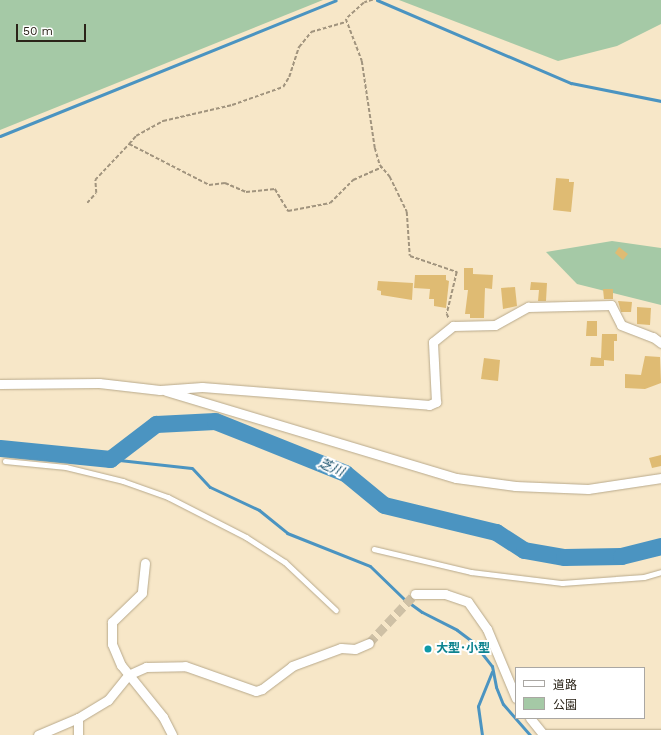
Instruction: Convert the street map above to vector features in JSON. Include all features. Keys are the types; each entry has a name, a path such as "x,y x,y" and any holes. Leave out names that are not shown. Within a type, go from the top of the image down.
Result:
{"street":[{"path":"160,390 202,387 429,405 436,402 434,342 453,326 495,325 528,307 612,305 621,325 653,337 661,343"},
{"path":"0,384 99,383 160,390 456,478 515,486 588,489 661,478"},
{"path":"145,563 142,593 112,622 112,644 128,675 163,717 172,735"},
{"path":"415,594 445,594 468,602 487,630 515,696"},
{"path":"38,735 78,718 108,700 128,675 146,667 185,666 256,691 292,666 341,648 355,649 369,643"},
{"path":"78,718 78,735"},
{"path":"531,719 543,734 661,734"}],"lane":[{"path":"4,461 66,467 123,481 168,497 246,537 285,562 336,610"},
{"path":"374,549 471,572 562,583 644,577 661,572"}],"path":[{"path":"372,1 364,3 346,19 362,61 375,148 382,167 390,177 407,212 410,256 457,272 447,314 453,326"},
{"path":"87,203 96,193 95,180 136,136 163,121 232,105 283,86 289,77 299,47 311,32 347,22"},
{"path":"128,144 209,185 225,183 246,192 276,189 288,210 330,203 353,180 382,167"}],"green space":[{"path":"0,0 323,0 0,130"},
{"path":"399,0 661,0 661,24 617,46 558,61"},
{"path":"612,241 661,248 661,305 577,284 546,252"}],"building":[{"path":"556,178 569,179 569,182 574,182 571,212 553,210"},
{"path":"619,247 628,254 623,260 615,253"},
{"path":"464,268 473,268 473,274 493,275 492,289 485,288 484,318 470,318 470,314 465,314 468,290 464,290"},
{"path":"415,275 446,275 446,280 449,281 446,308 434,306 434,299 429,299 430,289 414,288"},
{"path":"378,281 413,283 412,300 381,295 381,291 377,290"},
{"path":"531,282 547,283 546,301 538,301 539,290 530,290"},
{"path":"515,287 517,306 503,309 501,288"},
{"path":"603,289 613,289 613,299 604,299"},
{"path":"618,301 632,302 631,312 621,312"},
{"path":"637,307 651,308 650,325 637,324"},
{"path":"587,321 597,321 597,336 586,336"},
{"path":"602,334 617,334 617,341 614,341 614,361 604,360 604,366 590,366 591,357 601,358"},
{"path":"645,356 660,357 661,383 645,389 625,388 625,374 641,375"},
{"path":"484,358 500,360 498,381 481,379"},
{"path":"661,455 661,466 652,468 649,458"}],"waterway":[{"path":"0,136 336,0"},
{"path":"377,0 571,83 661,101"},
{"name":"芝川","path":"0,448 110,459 156,424 215,421 345,473 384,505 496,532 524,550 564,557 621,556 661,546"},
{"path":"110,459 192,468 210,487 259,510 287,533 370,566 404,599 422,612 457,630 473,642 492,666 496,687 503,704 515,718"},
{"path":"482,735 478,706 492,672"},
{"path":"516,719 530,735"}],"tunnel":[{"path":"369,643 415,594"}],"place":[{"name":"大型･小型","path":"428,649"}]}
